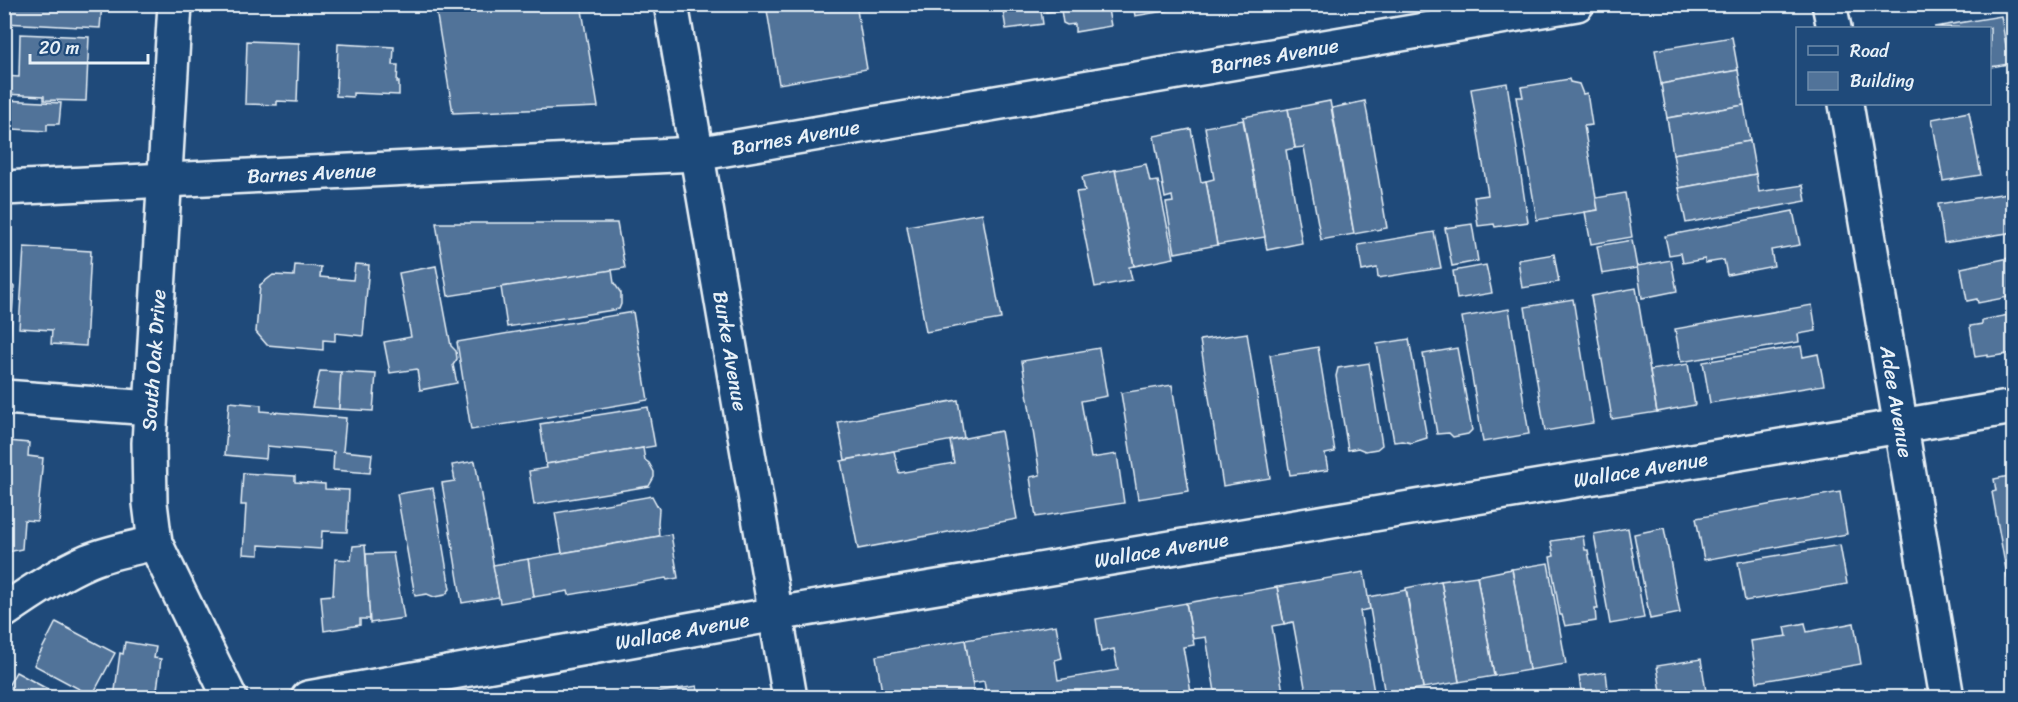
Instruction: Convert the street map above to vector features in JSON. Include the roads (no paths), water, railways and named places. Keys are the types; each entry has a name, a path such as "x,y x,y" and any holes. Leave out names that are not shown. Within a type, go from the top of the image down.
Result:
{"street":[{"name":"South Oak Drive","path":"175,4 148,473 155,543 230,698"},
{"name":"Burke Avenue","path":"671,4 790,698"},
{"name":"Barnes Avenue","path":"4,188 696,154 1577,4"},
{"path":"1829,4 1833,27"},
{"name":"Adee Avenue","path":"1846,105 1947,698"},
{"path":"4,397 152,408"},
{"name":"Wallace Avenue","path":"308,698 776,614 2013,407"},
{"path":"4,611 46,583 89,561 115,552 155,543"}]}
